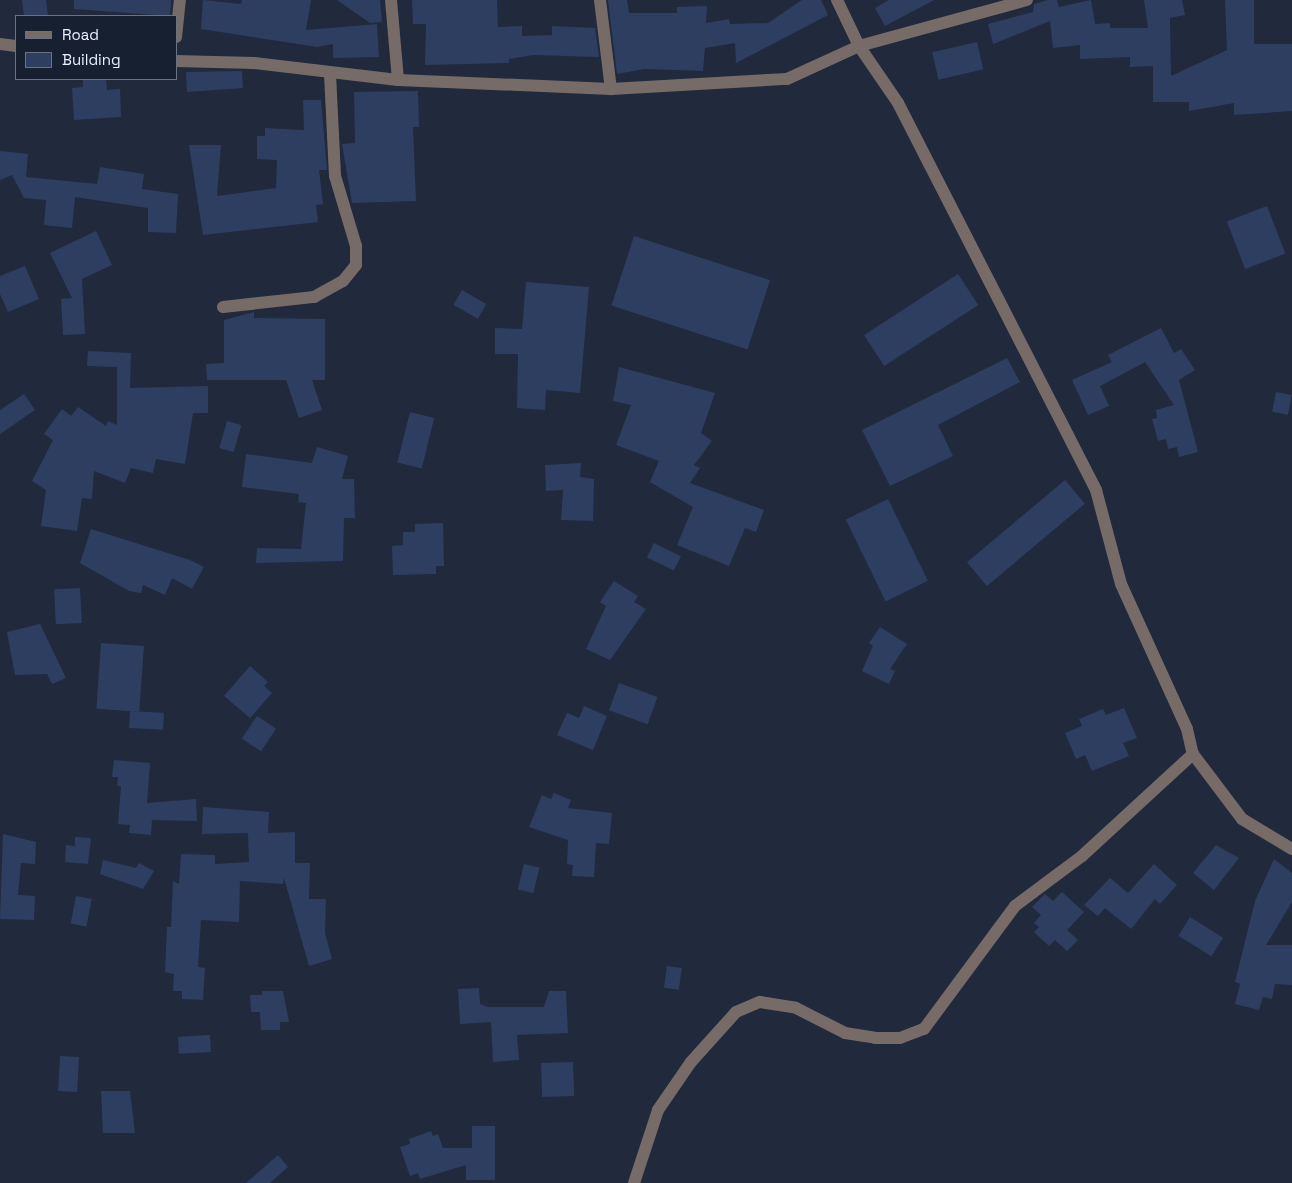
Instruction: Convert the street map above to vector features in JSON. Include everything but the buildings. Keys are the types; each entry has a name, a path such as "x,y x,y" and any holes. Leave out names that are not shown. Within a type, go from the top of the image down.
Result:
{"street":[{"path":"178,18 180,0"},
{"path":"391,0 398,80"},
{"path":"600,0 611,89"},
{"path":"837,0 860,46 898,103 1096,490 1121,584 1186,729 1193,754 1242,819 1292,849"},
{"path":"178,61 254,63 398,80 611,89 787,79 860,46 1026,0"},
{"path":"0,44 15,46"},
{"path":"223,307 314,297 343,281 356,265 356,246 342,213 335,176 330,73"},
{"path":"634,1183 658,1110 691,1062 736,1012 760,1002 796,1008 845,1033 875,1038 900,1038 924,1030 1015,906 1082,856 1193,754"}]}
